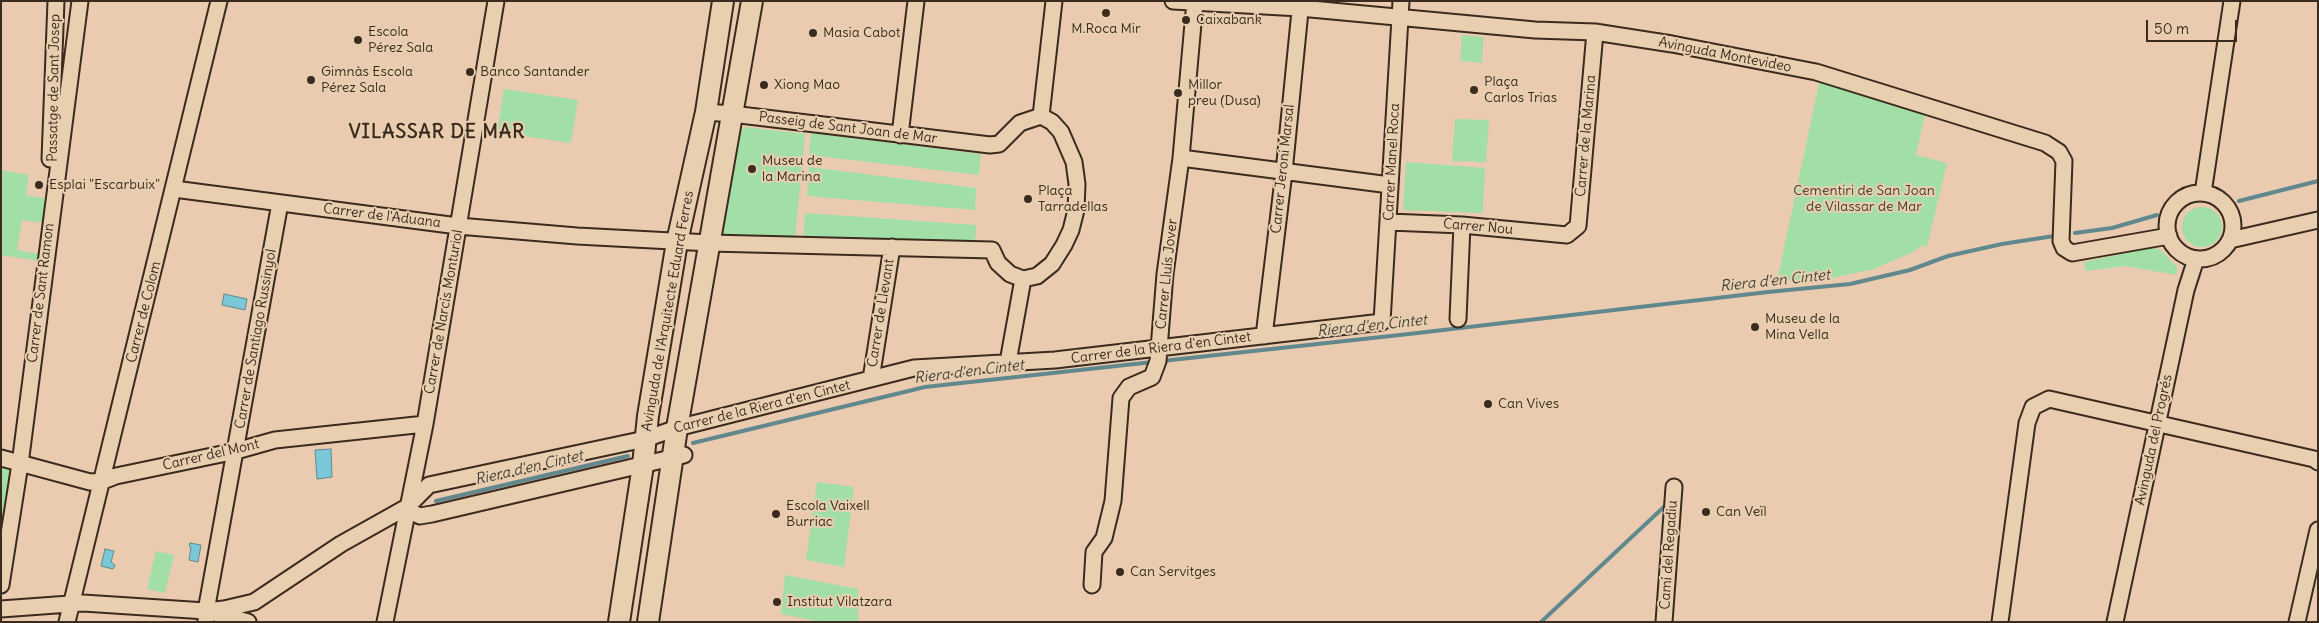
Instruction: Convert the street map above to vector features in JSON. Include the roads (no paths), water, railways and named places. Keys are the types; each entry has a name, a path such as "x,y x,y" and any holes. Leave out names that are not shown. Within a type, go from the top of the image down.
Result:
{"street":[{"name":"Passatge de Sant Josep","path":"56,1 50,166 56,174"},
{"name":"Carrer de Sant Ramon","path":"1,585 20,464 56,174 80,1"},
{"name":"Carrer de Colom","path":"67,622 219,1"},
{"name":"Carrer de Narcís Monturiol","path":"385,622 425,424 496,1"},
{"name":"Avinguda de l'Arquitecte Eduard Ferres","path":"619,622 643,465 645,439 677,242 706,112 722,1"},
{"path":"648,622 678,456 677,428 752,1"},
{"path":"900,135 916,1"},
{"path":"710,244 992,250 998,263 1010,274 1023,280 1037,276 1052,264 1064,245 1076,210 1077,184 1074,162 1061,132 1052,122 1041,116 1054,1"},
{"name":"Avinguda Montevideo","path":"1173,1 1400,9 1535,30 1595,32 1672,44 1816,72 2045,144 2059,152 2064,161 2061,241 2064,248 2072,253 2169,236"},
{"path":"2203,193 2232,1"},
{"name":"Carrer Lluís Jover","path":"1092,585 1094,552 1104,538 1113,501 1121,398 1129,387 1152,377 1158,361 1165,274 1181,158 1195,2"},
{"name":"Carrer Jeroni Marsal","path":"1264,336 1284,172 1300,4"},
{"name":"Carrer Manel Roca","path":"1382,322 1400,9"},
{"name":"Carrer de la Marina","path":"1567,235 1578,226 1595,32"},
{"name":"Passeig de Sant Joan de Mar","path":"706,112 990,145 999,144 1020,123 1041,116"},
{"path":"1181,158 1390,185"},
{"name":"Carrer de l'Aduana","path":"174,189 458,226 710,244"},
{"path":"2203,193 2217,198 2229,210 2233,224 2230,240 2223,250 2212,257 2196,259 2177,250 2169,236 2168,220 2173,207 2182,199 2192,194 2203,193"},
{"name":"Carrer de Santiago Russinyol","path":"206,616 280,203"},
{"path":"2230,240 2318,220"},
{"name":"Carrer Nou","path":"1389,222 1462,225 1567,235"},
{"path":"1458,319 1462,225"},
{"name":"Carrer de Llevant","path":"871,379 892,247"},
{"name":"Avinguda del Progrés","path":"2115,622 2186,290 2196,259"},
{"path":"1008,362 1023,280"},
{"name":"Carrer de la Riera d'en Cintet","path":"1,609 72,603 206,616 224,609 254,602 341,544 407,508 429,485 645,439 677,428 914,368 1055,360 1382,322"},
{"path":"2000,622 2026,423 2033,407 2049,399 2318,462"},
{"name":"Carrer del Mont","path":"1,458 90,482 103,481 116,476 236,451 275,440 425,424"},
{"path":"407,508 420,516 432,514 678,456"},
{"name":"Camí del Regadiu","path":"1664,622 1674,487"},
{"path":"2297,622 2318,530"},
{"path":"206,616 248,622"}],"water":[{"path":"224,294 247,299 245,310 222,305"},
{"path":"331,449 332,477 317,479 315,450"},
{"path":"190,543 201,545 198,562 189,560"},
{"path":"105,549 114,551 111,562 115,565 113,569 101,566"}],"waterway":[{"name":"Riera d'en Cintet","path":"2239,201 2318,181"},
{"name":"Riera d'en Cintet","path":"2075,233 2112,228 2157,215"},
{"name":"Riera d'en Cintet","path":"1162,361 1850,284 1910,270 1948,256 2002,244 2054,236"},
{"name":"Riera d'en Cintet","path":"693,443 925,387 1153,362"},
{"name":"Riera d'en Cintet","path":"436,501 628,456"},
{"path":"1541,622 1667,504"}],"place":[{"name":"M.Roca Mir","path":"1106,13"},
{"name":"Caixabank","path":"1186,20"},
{"name":"Masia Cabot","path":"813,33"},
{"name":"Escola Pérez Sala","path":"358,40"},
{"name":"Banco Santander","path":"470,72"},
{"name":"Gimnàs Escola Pérez Sala","path":"311,80"},
{"name":"Xiong Mao","path":"764,85"},
{"name":"Plaça Carlos Trias","path":"1474,90"},
{"name":"Millor preu (Dusa)","path":"1178,93"},
{"name":"Museu de la Marina","path":"752,169"},
{"name":"Esplai \"Escarbuix\"","path":"39,185"},
{"name":"Plaça Tarradellas","path":"1028,199"},
{"name":"Museu de la Mina Vella","path":"1755,327"},
{"name":"Can Vives","path":"1488,404"},
{"name":"Can Veïl","path":"1706,512"},
{"name":"Escola Vaixell Burriac","path":"776,514"},
{"name":"Can Servitges","path":"1120,572"},
{"name":"Institut Vilatzara","path":"777,602"}],"district":[{"name":"VILASSAR DE MAR","path":"437,133"}],"park label":[{"name":"Cementiri de San Joan de Vilassar de Mar","path":"1864,200"}]}
